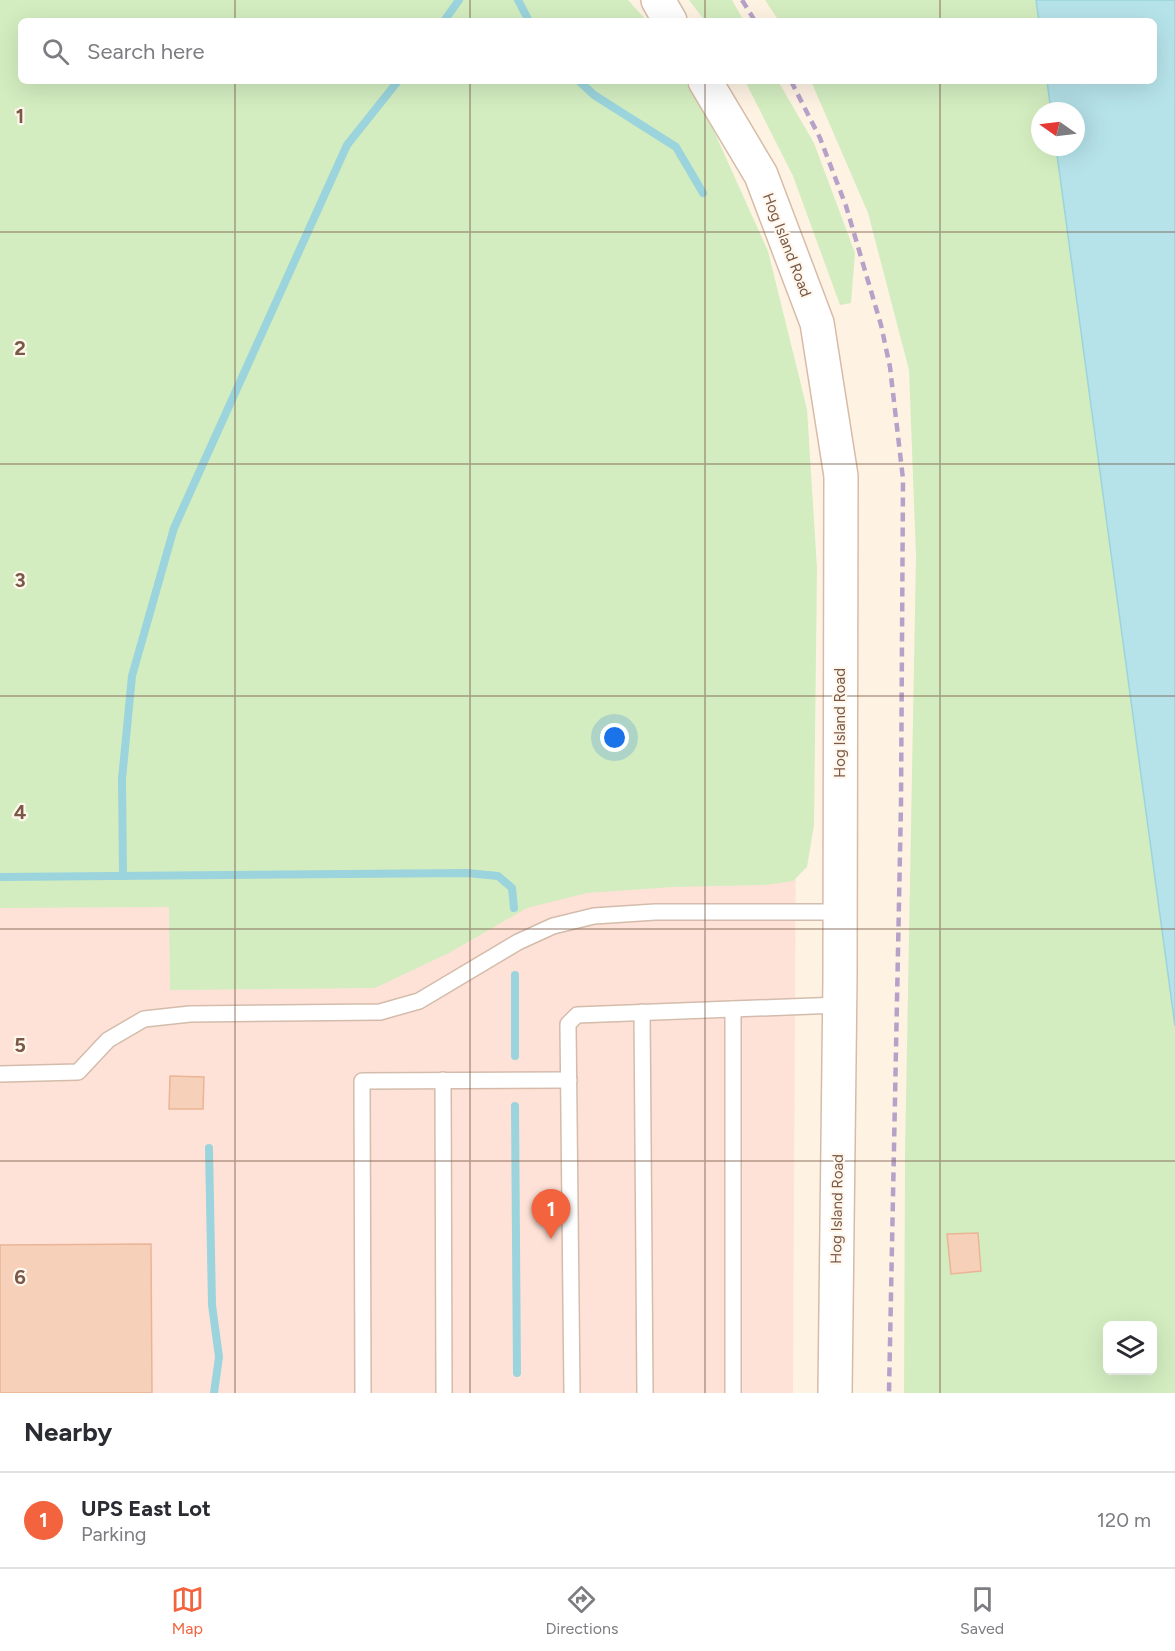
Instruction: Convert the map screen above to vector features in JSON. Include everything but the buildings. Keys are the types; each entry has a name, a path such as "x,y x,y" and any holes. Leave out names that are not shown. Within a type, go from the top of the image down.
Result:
{"street":[{"path":"658,0 668,18"},
{"name":"Hog Island Road","path":"707,84 761,176 817,323 841,476 840,1005 835,1393"}],"lane":[{"path":"0,1074 78,1072 108,1040 144,1019 190,1014 380,1012 419,1001 518,942 553,926 594,916 655,912 840,912"},
{"path":"572,1393 568,1024 577,1015 840,1005"},
{"path":"733,1393 734,1009"},
{"path":"642,1012 645,1393"},
{"path":"443,1080 444,1393"},
{"path":"363,1393 362,1081 569,1080"}],"shaded area":[{"path":"796,833 793,1393 0,1393 0,848"}],"green space":[{"path":"0,0 628,0 644,18 18,18 18,84 687,84 713,129 768,251 807,409 817,568 814,825 807,867 793,881 766,885 674,887 587,893 527,908 449,953 375,988 170,990 169,907 0,908"},
{"path":"689,0 732,0 742,18 703,18"},
{"path":"765,0 1036,0 1039,18 777,18"},
{"path":"747,84 780,84 814,143 855,253 851,303 840,305 793,176"},
{"path":"812,84 1047,84 1050,102 1031,102 1031,156 1057,156 1175,1026 1175,1393 904,1393 905,1154 916,556 909,370 868,213"}],"water":[{"path":"1036,0 1175,0 1175,1026 1057,156 1085,156 1085,102 1050,102 1047,84 1157,84 1157,18 1039,18"}],"waterway":[{"path":"446,18 459,0"},
{"path":"518,0 527,18"},
{"path":"123,876 122,779 132,676 174,528 347,145 396,84"},
{"path":"582,84 594,95 676,147 703,193"},
{"path":"0,877 467,873 498,876 512,888 514,908"},
{"path":"515,975 515,1056"},
{"path":"515,1106 517,1373"},
{"path":"209,1148 212,1305 219,1357 214,1393"}],"railway":[{"path":"742,0 753,18"},
{"path":"793,84 820,138 846,206 881,325 890,367 903,479 901,804 889,1393"}],"place":[{"name":"UPS East Lot","path":"551,1239"}]}
